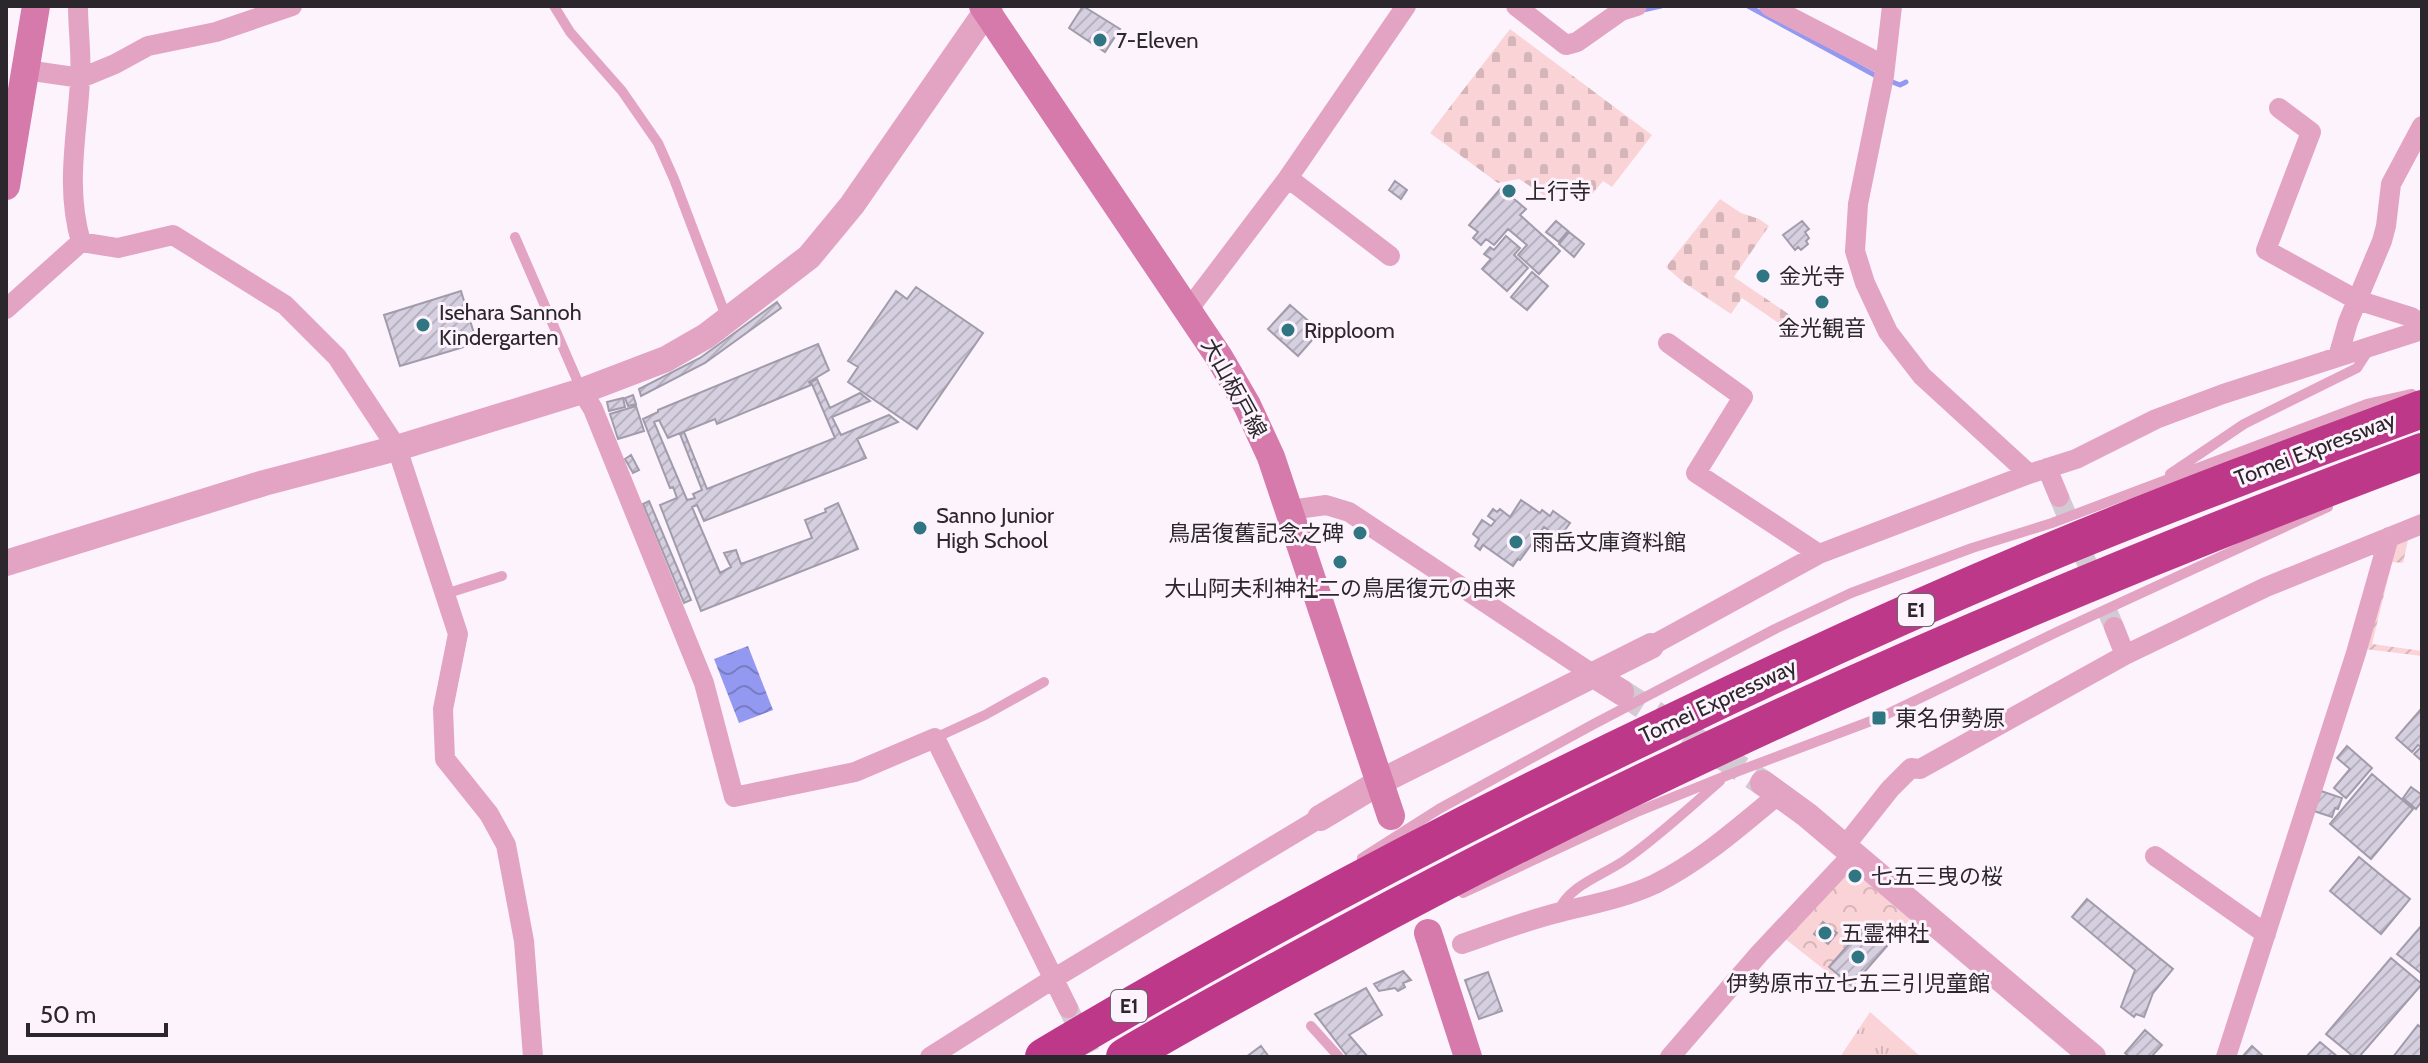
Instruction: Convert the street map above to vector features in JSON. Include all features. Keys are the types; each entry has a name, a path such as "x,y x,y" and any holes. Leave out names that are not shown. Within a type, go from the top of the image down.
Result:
{"highway":[{"name":"Tomei Expressway","path":"1044,1057 1369,861 1411,828 1609,753 1876,627 2057,549 2422,409"},
{"name":"Tomei Expressway","path":"1125,1057 1392,909 1451,888 1621,793 1886,669 2073,588 2271,509 2422,455"}],"main road":[{"path":"6,186 10,146 36,6"},
{"name":"大山板戸線","path":"986,7 1188,310 1247,405 1271,457 1290,510 1380,782 1411,828"},
{"path":"1428,933 1468,1057"}],"street":[{"path":"78,6 81,78 71,182 76,227 81,242"},
{"path":"26,70 81,78 148,46 216,32 290,6"},
{"path":"1188,310 1288,178 1406,6"},
{"path":"1516,6 1566,45 1577,42 1621,11 1637,6"},
{"path":"1769,6 1884,75"},
{"path":"1892,6 1884,75 1855,227 1855,251 1865,283 1888,332 1922,376 2038,471 2059,497"},
{"path":"6,563 264,483 397,448 582,391 666,359 706,336 809,257 852,205 986,7"},
{"path":"930,1057 1053,979 1380,782 1651,646 1819,554 2076,459 2156,419 2422,327 2411,317 2357,300 2266,250 2311,132 2279,108"},
{"path":"2338,357 2348,322 2386,226 2391,184 2422,126"},
{"path":"1288,178 1390,256"},
{"path":"81,242 118,248 173,235 285,305 337,357 397,448 458,634 443,709 445,759 489,814 506,845 524,941 533,1057"},
{"path":"6,309 81,242"},
{"path":"1668,343 1743,397 1696,473 1819,554"},
{"path":"582,391 593,409 704,683 734,797 855,772 935,738 1068,1008"},
{"path":"1290,510 1326,505 1349,512 1621,692"},
{"path":"1681,1053 1759,954 1848,850 1890,789 1911,768 1920,769 2125,655 2266,587 2422,524"},
{"path":"2226,1057 2356,653 2389,537"},
{"path":"2114,627 2125,655"},
{"path":"1462,944 1653,885 1718,845 1771,789 2093,1057"},
{"path":"2155,856 2215,906 2266,934"}],"lane":[{"path":"554,6 570,32 622,91 658,143 728,320"},
{"path":"515,237 582,391"},
{"path":"2155,484 2244,424 2357,368 2372,346"},
{"path":"1411,828 1605,719 1775,629 1851,593 1972,548 2052,523 2367,404 2422,391"},
{"path":"2380,480 2422,455"},
{"path":"1451,888 1728,775 1879,718 2337,502"},
{"path":"445,594 502,576"},
{"path":"935,738 1044,682"},
{"path":"1558,912 1563,901 1581,886 1625,860 1728,775"},
{"path":"1214,957 1314,890"},
{"path":"1221,1002 1320,962"},
{"path":"1311,1026 1339,1057"}],"green space":[{"path":"1510,29 1652,135 1612,187 1603,181 1590,197 1580,190 1573,198 1556,187 1548,198 1519,179 1498,183 1430,133"},
{"path":"1720,199 1769,226 1734,277 1790,315 1783,326 1742,298 1731,314 1666,267"},
{"path":"2408,540 2403,563 2392,562 2372,644 2422,651 2422,656 2365,649 2393,541"},
{"path":"1847,868 1912,917 1850,990 1784,938"},
{"path":"1870,1012 1921,1057 1840,1057"}],"water":[{"path":"748,646 773,710 739,723 714,659"}],"building":[{"name":"7-Eleven","path":"1083,6 1120,29 1105,52 1069,28"},
{"path":"1395,181 1407,190 1401,199 1389,190"},
{"path":"1501,188 1526,209 1520,215 1560,251 1539,274 1518,255 1527,245 1508,229 1494,245 1486,239 1481,245 1473,238 1478,232 1469,225"},
{"path":"1556,221 1568,231 1559,242 1546,232"},
{"path":"1802,221 1809,229 1805,232 1809,238 1806,241 1808,244 1801,250 1798,247 1795,250 1783,235"},
{"path":"1569,232 1584,244 1574,257 1559,244"},
{"path":"1506,236 1520,248 1514,255 1528,268 1507,291 1482,269 1491,259 1484,254 1490,247 1494,250"},
{"path":"1532,272 1548,286 1527,310 1511,297"},
{"path":"916,287 983,333 917,429 848,382 858,367 848,361 896,291 907,299"},
{"path":"461,291 477,343 400,366 384,315"},
{"path":"777,302 781,308 705,363 641,396 639,389 700,358"},
{"path":"1290,305 1320,331 1298,356 1268,329"},
{"path":"818,344 829,370 809,382 811,385 717,424 715,419 668,438 659,420 654,422 687,500 695,498 693,494 702,490 680,434 684,432 707,489 835,438 811,382 817,379 830,408 860,393 870,401 832,417 841,435 889,415 898,422 857,439 866,458 704,521 697,505 692,507 720,573 731,567 724,553 736,550 741,564 812,538 805,520 826,512 825,509 838,503 858,549 701,611 660,505 677,498 673,487 670,488 643,419"},
{"path":"633,395 636,404 628,406 625,398"},
{"path":"623,398 625,407 609,411 607,402"},
{"path":"636,406 644,431 618,439 610,414"},
{"path":"631,455 639,470 633,473 625,459"},
{"path":"1521,500 1540,513 1542,510 1550,516 1553,511 1570,523 1559,538 1544,527 1513,566 1483,545 1480,550 1475,546 1479,539 1473,534 1482,520 1491,526 1495,521 1488,516 1493,509 1497,512 1500,509 1510,517"},
{"path":"649,501 691,600 684,603 643,504"},
{"path":"2422,708 2422,761 2414,754 2421,747 2418,745 2412,752 2396,738"},
{"path":"2347,746 2372,768 2346,798 2334,788 2350,769 2337,758"},
{"path":"2372,774 2413,809 2371,859 2330,824"},
{"path":"2411,787 2422,795 2416,809 2403,798"},
{"path":"2321,791 2342,798 2332,817 2314,811"},
{"path":"2359,857 2410,899 2381,934 2330,891"},
{"path":"2087,899 2173,969 2153,993 2144,1017 2136,1014 2134,1017 2121,1007 2135,970 2072,917"},
{"name":"五霊神社","path":"1823,922 1837,933 1828,944 1814,934"},
{"path":"2422,925 2422,974 2397,954"},
{"name":"伊勢原市立七五三引児童館","path":"1864,927 1887,946 1852,986 1829,967"},
{"path":"2391,958 2422,984 2359,1057 2354,1057 2326,1034"},
{"path":"1403,971 1411,980 1403,983 1405,987 1398,991 1395,988 1379,991 1374,984"},
{"path":"1488,972 1502,1011 1479,1019 1465,980"},
{"path":"1366,988 1382,1015 1349,1035 1368,1057 1348,1057 1315,1014"},
{"path":"2418,1025 2422,1028 2422,1057 2393,1057"},
{"path":"2145,1030 2162,1045 2151,1057 2130,1057 2125,1053"},
{"path":"2320,1042 2338,1057 2306,1057"},
{"path":"1261,1046 1269,1057 1246,1057"},
{"path":"2252,1046 2264,1057 2242,1057"}],"waterway":[{"path":"1643,10 1661,6"},
{"path":"1748,6 1880,78"},
{"path":"1890,81 1900,85 1906,82"}],"tunnel":[{"path":"2059,497 2114,627"},
{"path":"1621,692 1763,783"},
{"path":"1068,1008 1092,1057"}],"place":[{"name":"7-Eleven","path":"1100,40"},
{"name":"上行寺","path":"1509,191"},
{"name":"金光寺","path":"1763,276"},
{"name":"金光観音","path":"1822,302"},
{"name":"Isehara Sannoh Kindergarten","path":"423,325"},
{"name":"Ripploom","path":"1288,330"},
{"name":"Sanno Junior High School","path":"920,528"},
{"name":"鳥居復舊記念之碑","path":"1360,533"},
{"name":"雨岳文庫資料館","path":"1516,542"},
{"name":"大山阿夫利神社二の鳥居復元の由来","path":"1340,562"},
{"name":"東名伊勢原","path":"1879,718"},
{"name":"七五三曳の桜","path":"1855,876"},
{"name":"五霊神社","path":"1825,933"},
{"name":"伊勢原市立七五三引児童館","path":"1858,957"}]}
